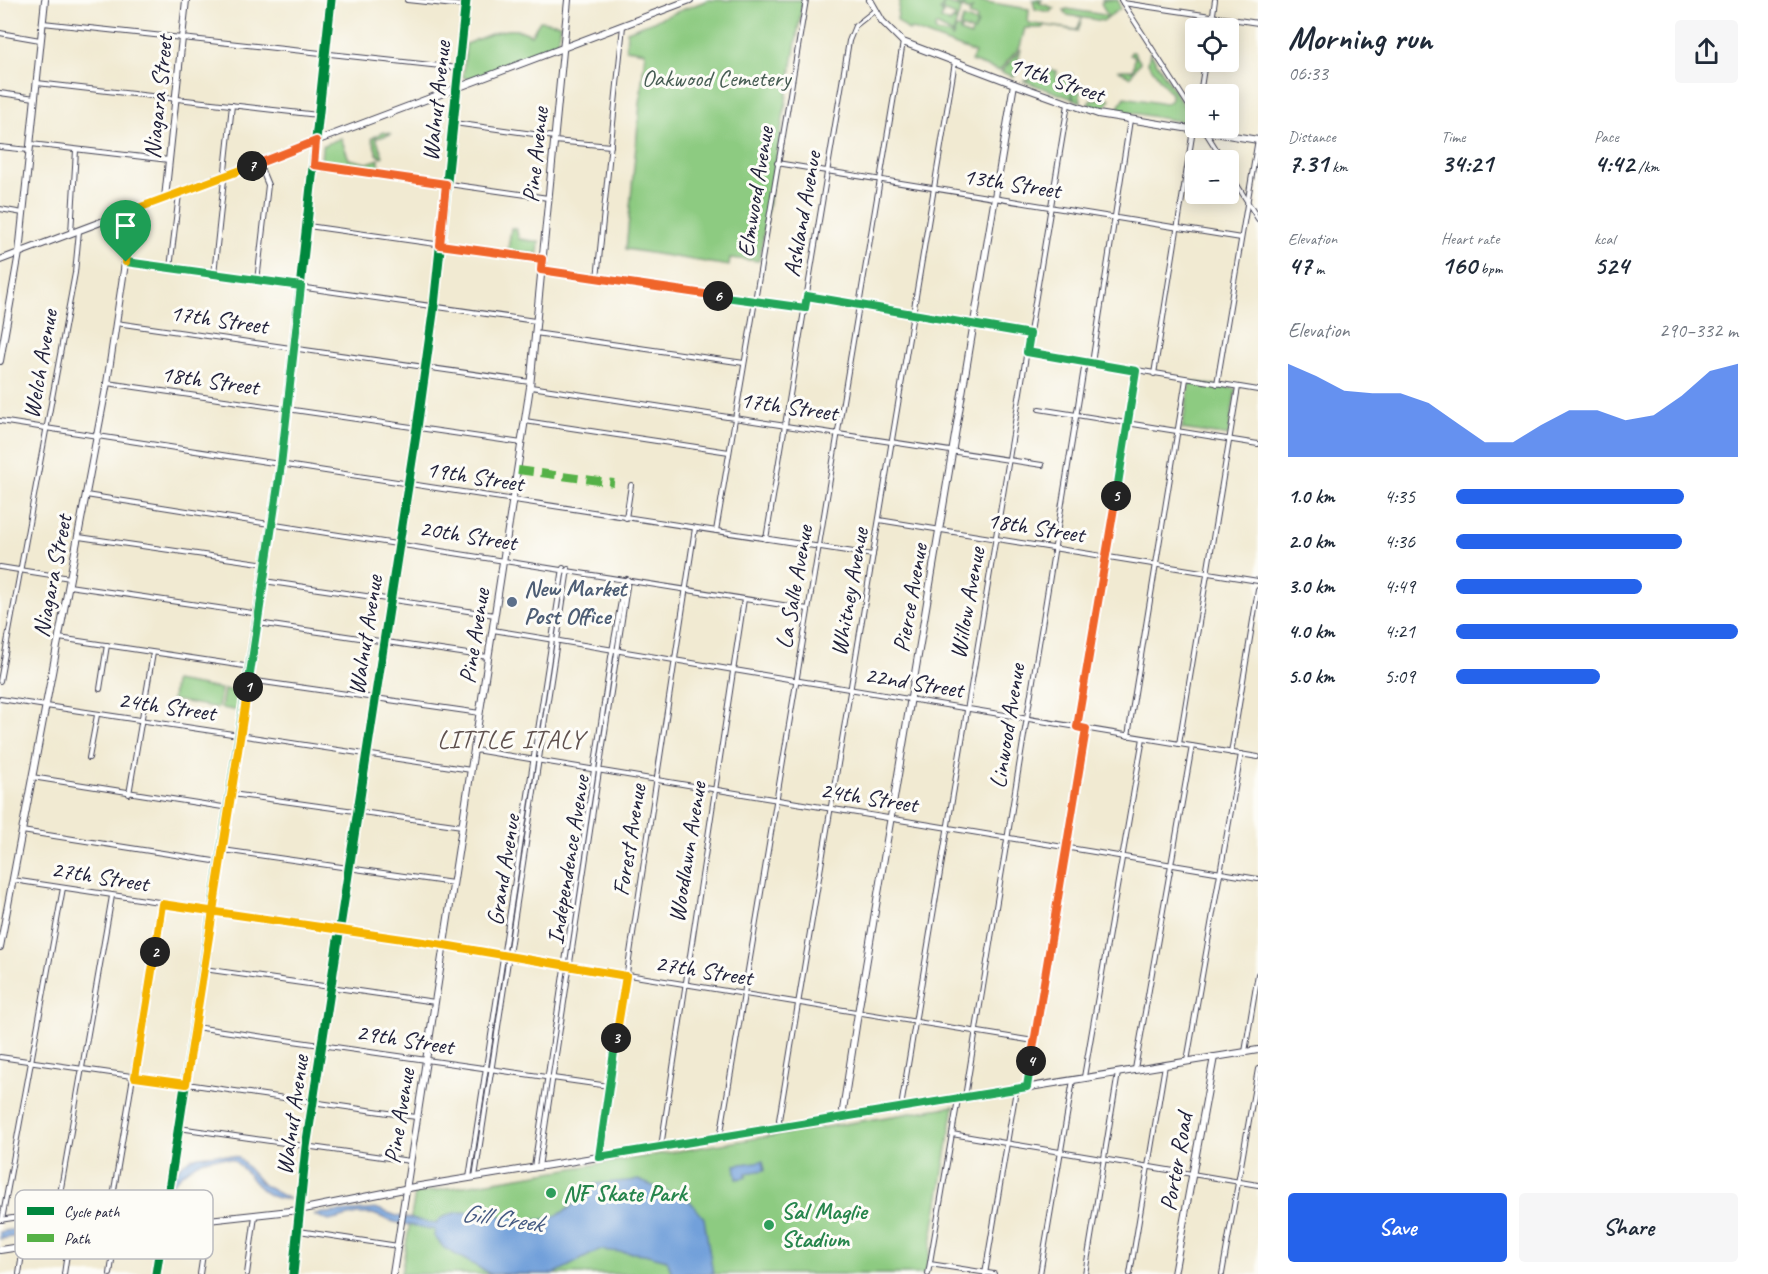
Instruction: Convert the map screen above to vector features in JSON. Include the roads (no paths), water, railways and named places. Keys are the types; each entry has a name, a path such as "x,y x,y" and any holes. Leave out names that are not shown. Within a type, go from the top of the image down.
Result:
{"main road":[{"path":"168,1190 230,808 281,465 331,0"},
{"name":"Walnut Avenue","path":"293,1274 306,1147 426,366 466,3"},
{"path":"156,1274 158,1259"}],"street":[{"path":"0,361 19,253 45,0"},
{"name":"Niagara Street","path":"165,198 186,0"},
{"path":"407,0 466,3"},
{"name":"Pine Avenue","path":"393,1274 522,443 530,384 568,0"},
{"path":"0,260 690,0"},
{"name":"Elmwood Avenue","path":"716,531 806,0"},
{"name":"11th Street","path":"870,0 874,11 903,42 1098,114 1185,128"},
{"path":"1212,16 1215,0"},
{"path":"1122,2 1258,23"},
{"path":"1122,2 1185,100"},
{"name":"Ashland Avenue","path":"766,539 852,32 859,21 874,11"},
{"path":"42,22 459,68"},
{"path":"597,279 623,25"},
{"path":"0,33 40,40"},
{"name":"La Salle Avenue","path":"720,1138 903,42"},
{"name":"Whitney Avenue","path":"781,1128 779,1120 798,1004 956,62"},
{"path":"36,83 319,115"},
{"name":"Pierce Avenue","path":"845,1118 843,1110 858,1013 1014,84"},
{"path":"0,93 34,98"},
{"name":"Willow Avenue","path":"904,1108 902,1101 1068,104"},
{"path":"214,274 232,105"},
{"path":"1092,363 1130,119"},
{"path":"453,123 611,146"},
{"name":"11th Street","path":"1239,135 1258,139"},
{"path":"1154,374 1192,138"},
{"path":"1217,384 1258,139"},
{"path":"0,147 76,150 169,160"},
{"path":"71,233 76,150"},
{"path":"257,281 268,185 259,163"},
{"name":"13th Street","path":"777,163 1241,238"},
{"path":"314,165 549,198"},
{"path":"1239,188 1258,219"},
{"path":"170,268 179,193"},
{"path":"0,209 23,213"},
{"name":"Niagara Street","path":"0,947 107,383 133,210"},
{"path":"308,226 542,259"},
{"name":"Welch Avenue","path":"0,681 80,242 79,231"},
{"path":"126,262 536,321"},
{"path":"541,270 805,308"},
{"path":"807,296 1030,334"},
{"name":"17th Street","path":"116,323 426,366 1042,465"},
{"path":"534,333 744,363"},
{"path":"1027,352 1258,390"},
{"name":"Linwood Avenue","path":"928,1274 952,1134 975,1033 1086,362"},
{"path":"1077,727 1136,371"},
{"path":"1128,736 1186,379"},
{"name":"18th Street","path":"107,383 522,443"},
{"path":"1179,744 1238,387"},
{"path":"1039,409 1258,444"},
{"name":"19th Street","path":"0,421 46,430 873,555"},
{"path":"525,421 729,452"},
{"path":"626,518 631,485"},
{"name":"20th Street","path":"86,495 504,559 808,609"},
{"name":"18th Street","path":"879,520 1258,581"},
{"name":"Forest Avenue","path":"599,1157 695,528"},
{"path":"78,537 267,564"},
{"path":"0,567 70,578"},
{"path":"554,640 566,569"},
{"name":"Independence Avenue","path":"549,1077 570,966 627,579"},
{"path":"264,580 495,615"},
{"path":"69,586 259,615"},
{"path":"1231,753 1258,590"},
{"name":"Woodlawn Avenue","path":"661,1147 744,599"},
{"path":"258,623 489,657"},
{"name":"22nd Street","path":"493,630 1258,757"},
{"path":"59,638 251,667"},
{"name":"Grand Avenue","path":"472,1177 554,640"},
{"path":"100,689 107,645"},
{"path":"129,794 153,652"},
{"path":"249,680 480,713"},
{"name":"24th Street","path":"0,699 471,770"},
{"path":"89,758 97,715"},
{"path":"1027,1087 1086,729"},
{"path":"1084,1077 1143,738"},
{"path":"1135,1069 1192,746"},
{"name":"24th Street","path":"475,750 1258,879"},
{"path":"1187,1060 1241,754"},
{"name":"Independence Avenue","path":"536,1167 564,965 597,771"},
{"path":"32,777 230,808"},
{"path":"232,794 462,826"},
{"path":"22,831 221,862"},
{"path":"223,850 453,883"},
{"name":"27th Street","path":"13,880 213,912 444,945 1034,1041"},
{"path":"1,1220 63,888"},
{"path":"61,1190 112,896"},
{"path":"0,904 8,906"},
{"path":"114,1190 135,1077 162,904"},
{"path":"204,969 435,1002"},
{"path":"1245,1052 1258,974"},
{"name":"29th Street","path":"195,1027 609,1086"},
{"path":"213,1220 299,1210 406,1188 1258,1050"},
{"path":"0,1057 417,1118"},
{"name":"Porter Road","path":"1174,1274 1214,1057"},
{"path":"1130,1274 1165,1064"},
{"path":"1222,1274 1258,1069"},
{"path":"1085,1274 1118,1073"},
{"path":"1040,1274 1073,1080"},
{"path":"985,1273 1016,1089"},
{"path":"179,1128 411,1161"},
{"path":"952,1134 1258,1185"},
{"path":"247,1274 255,1216"},
{"path":"298,1231 398,1246"},
{"path":"0,1250 15,1247"},
{"path":"19,1274 21,1259"},
{"path":"64,1274 66,1259"},
{"path":"110,1274 112,1259"},
{"path":"200,1274 202,1259"},
{"path":"930,1264 994,1274"}],"water":[{"path":"218,1154 238,1157 263,1185 289,1199 279,1198 263,1191 233,1160 219,1158 194,1165 166,1190 160,1190 186,1161 198,1156"},
{"path":"763,1161 765,1170 746,1173 747,1177 737,1179 735,1165"},
{"name":"Gill Creek","path":"638,1180 690,1201 704,1218 713,1274 672,1274 667,1260 644,1254 599,1250 554,1274 490,1274 444,1248 434,1236 435,1230 394,1222 373,1214 357,1214 329,1221 313,1214 378,1209 397,1216 436,1224 445,1216 471,1212 521,1219 547,1219 567,1210 594,1184"},
{"path":"15,1229 15,1236 0,1239 0,1232"}],"place":[{"name":"New Market Post Office","path":"512,602"},
{"name":"NF Skate Park","path":"551,1193"},
{"name":"Sal Maglie Stadium","path":"769,1225"}],"district":[{"name":"LITTLE ITALY","path":"511,739"}],"park label":[{"name":"Oakwood Cemetery","path":"716,78"}]}
